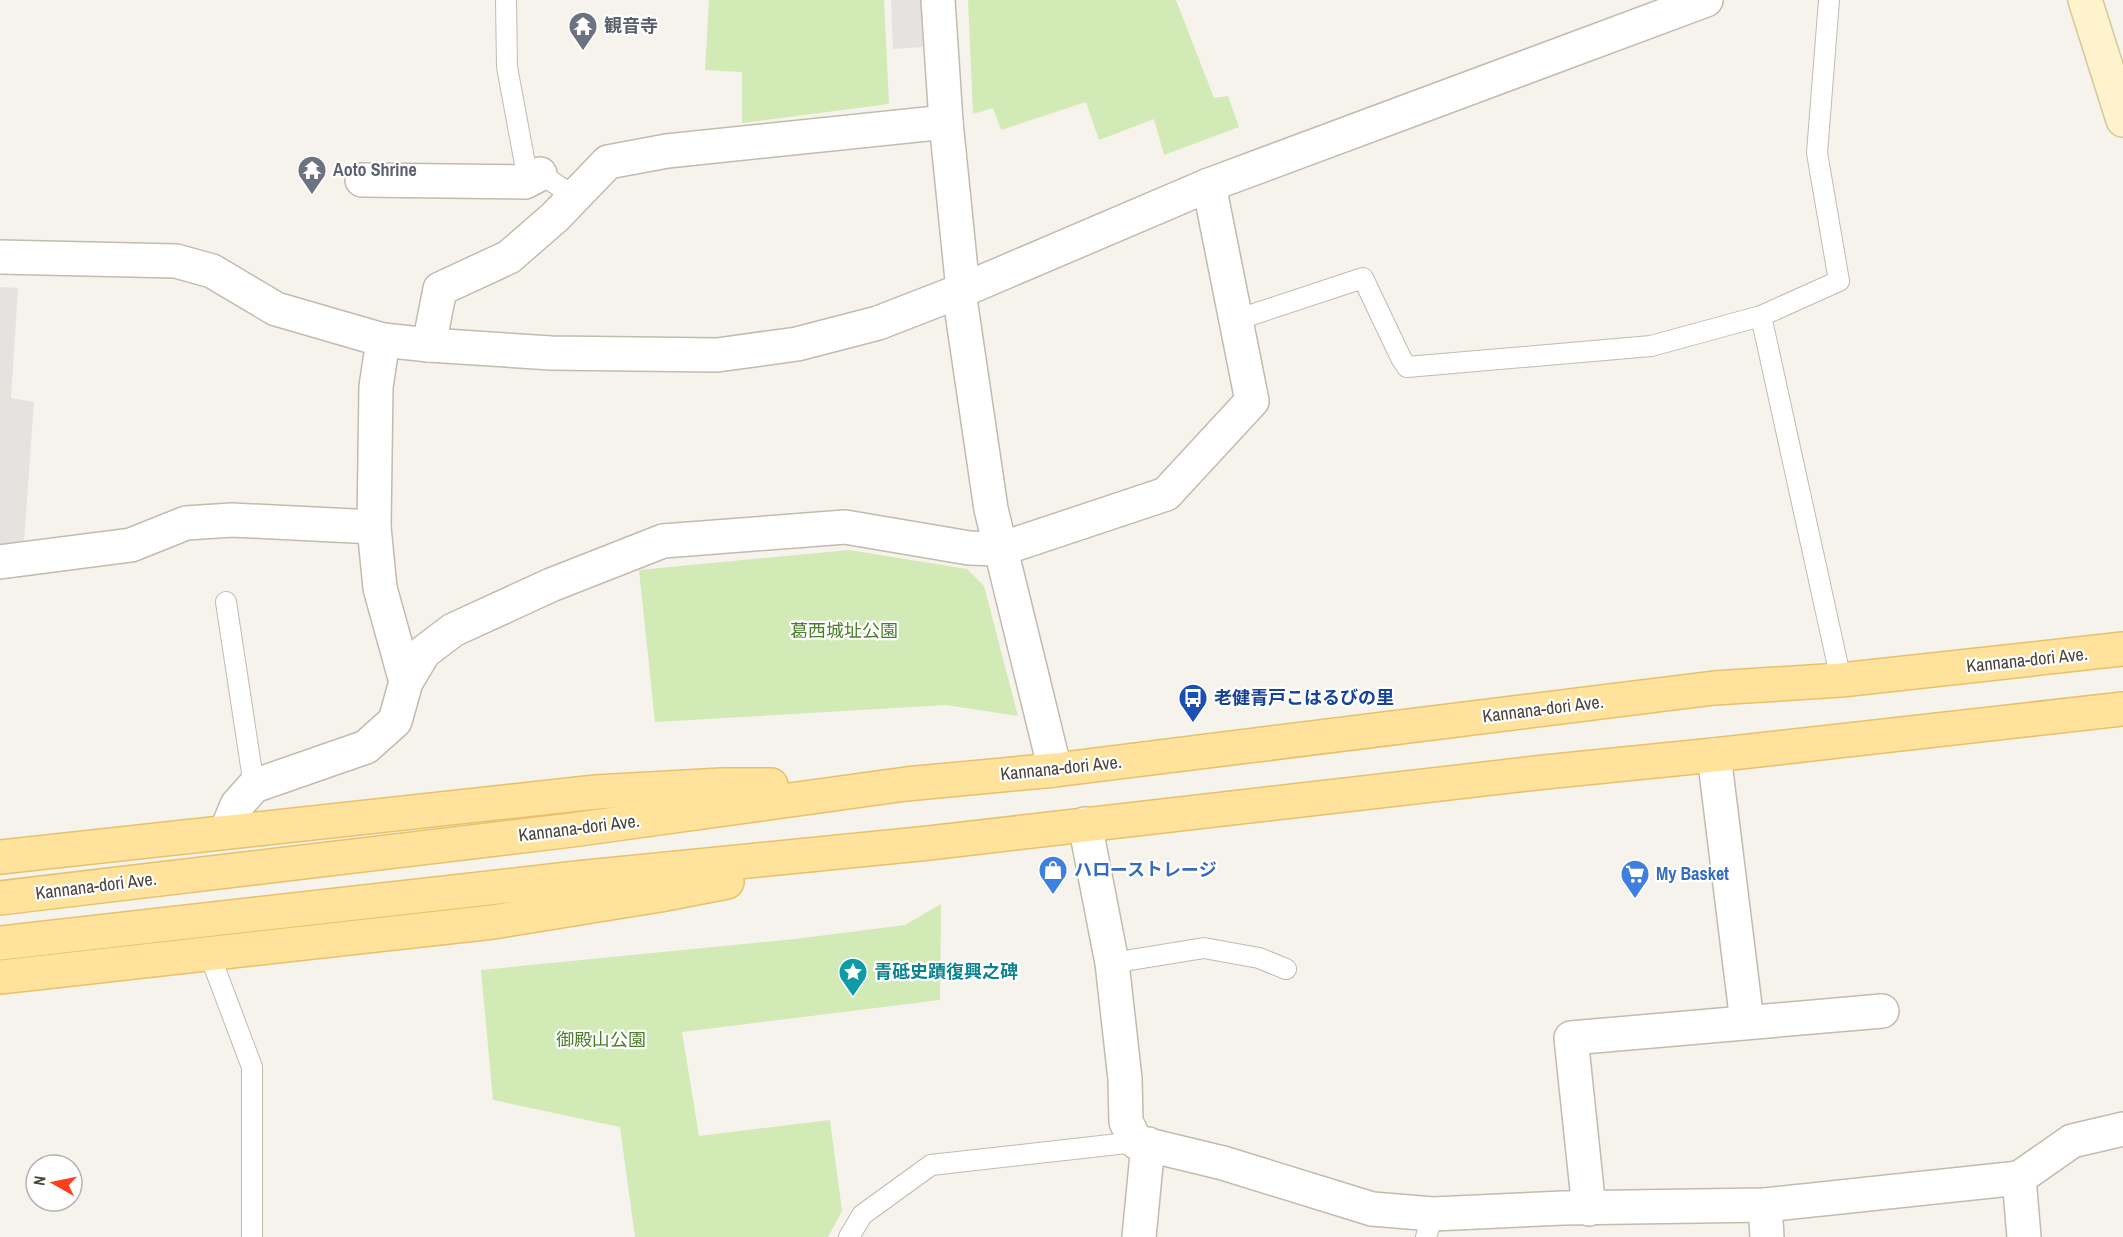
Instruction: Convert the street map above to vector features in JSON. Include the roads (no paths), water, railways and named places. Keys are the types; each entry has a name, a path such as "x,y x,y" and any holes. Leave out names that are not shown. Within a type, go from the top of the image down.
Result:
{"main road":[{"name":"Kannana-dori Ave.","path":"0,898 572,830 906,784 1055,770 1714,688 1841,680 2123,649"},
{"path":"0,943 577,878 929,843 1545,772 2123,709"},
{"path":"0,857 596,792 722,785 906,784"},
{"path":"0,977 493,922 660,895 929,843"}],"street":[{"path":"938,0 961,291 991,509 1055,770"},
{"path":"0,257 176,261 212,271 276,309 383,340 551,352 717,355 797,344 878,323 961,291 1209,185 1706,0"},
{"path":"2085,0 2123,120"},
{"path":"429,345 440,289 509,256 555,217 608,162 667,151 946,122"},
{"path":"362,180 525,182 540,174"},
{"path":"226,832 237,805 254,786 366,747 394,721 406,682 424,652 453,630 551,585 663,541 845,528 969,548 1001,549 1166,494 1252,401 1209,185"},
{"path":"383,340 376,387 374,527 380,588 406,682"},
{"path":"0,562 130,545 186,523 232,520 374,527"},
{"path":"1714,755 1747,1022"},
{"path":"1085,824 1112,963 1125,1079 1126,1122 1142,1143 1223,1163 1430,1225 1589,1209 1766,1221 2019,1178 2072,1141 2123,1129"},
{"path":"1589,1209 1571,1038 1882,1011"},
{"path":"1139,1237 1142,1143"},
{"path":"2019,1178 2024,1237"}],"lane":[{"path":"506,0 507,67 525,164 574,196"},
{"path":"1236,320 1363,278 1407,367 1651,346 1761,316 1839,281 1817,153 1829,0"},
{"path":"1761,316 1841,680"},
{"path":"226,602 254,786"},
{"path":"1112,963 1204,948 1259,958 1286,969"},
{"path":"208,953 252,1067 252,1237"},
{"path":"849,1237 862,1215 931,1165 1142,1143"}],"place":[{"name":"観音寺","path":"583,52"},
{"name":"Aoto Shrine","path":"312,196"},
{"name":"老健青戸こはるびの里","path":"1193,724"},
{"name":"ハローストレージ","path":"1053,896"},
{"name":"My Basket","path":"1635,900"},
{"name":"青砥史蹟復興之碑","path":"853,998"}],"park label":[{"name":"葛西城址公園","path":"844,631"},
{"name":"御殿山公園","path":"601,1040"}]}
